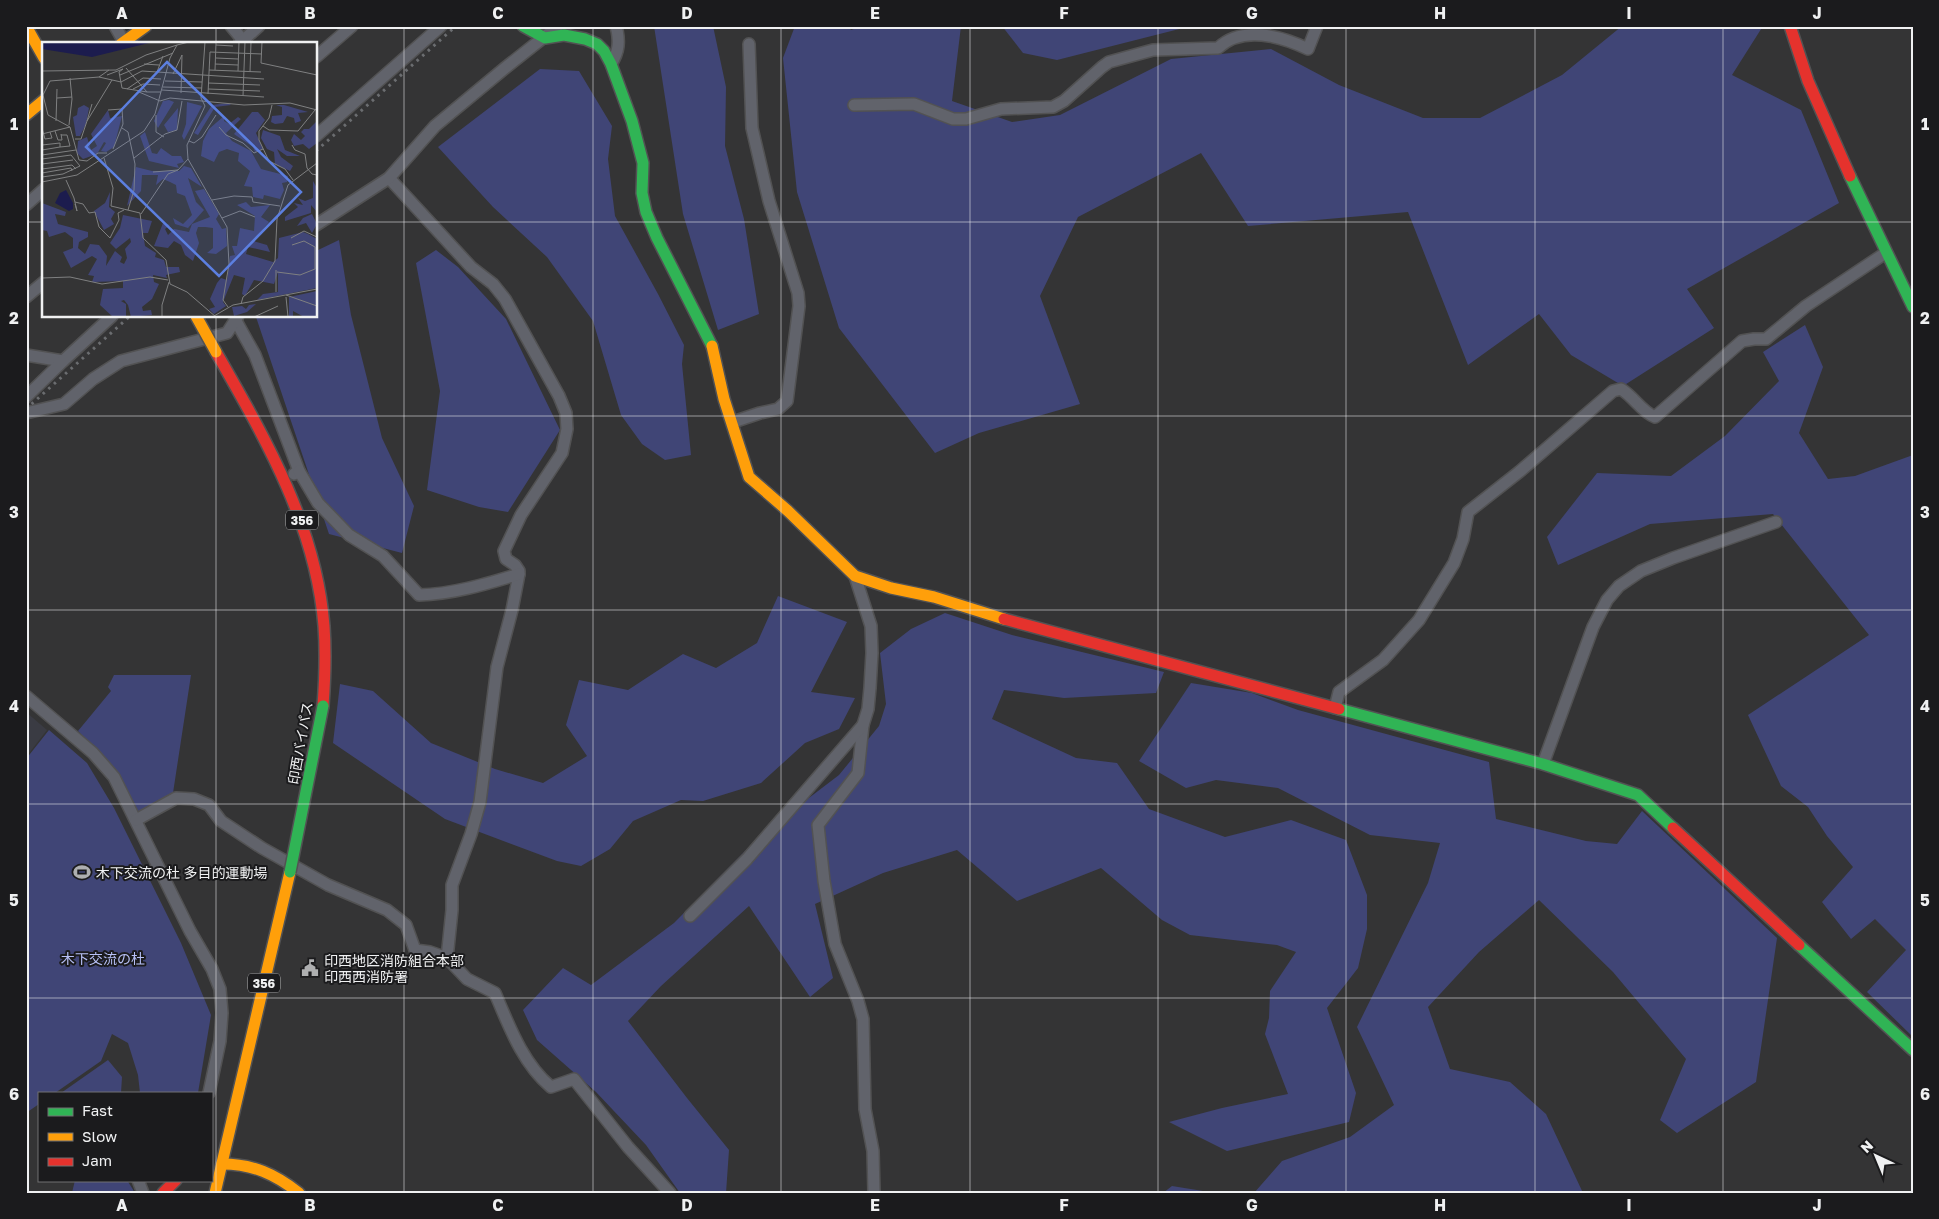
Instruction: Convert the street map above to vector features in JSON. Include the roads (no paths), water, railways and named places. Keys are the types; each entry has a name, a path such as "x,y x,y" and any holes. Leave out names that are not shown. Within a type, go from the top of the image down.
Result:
{"main road":[{"path":"26,26 42,54"},
{"path":"123,42 146,26"},
{"path":"523,26 544,38 564,35 585,39 597,44 604,51 611,64 632,121 643,164 642,193 646,212 657,238 712,344 724,399 733,422 739,452 749,477 788,511 855,576 891,588 934,597 972,610 1543,764 1638,795 1913,1050"},
{"path":"1790,26 1801,65 1884,254 1913,307"},
{"path":"26,115 42,102"},
{"name":"印西バイパス","path":"197,318 267,442 285,479 308,538 319,590 325,650 323,706 290,872 217,1165 215,1193"},
{"path":"217,1165 241,1164 261,1169 299,1193"},
{"path":"163,1193 174,1182"}],"street":[{"path":"115,26 122,42"},
{"path":"231,26 243,42 258,26"},
{"path":"318,55 352,26"},
{"path":"319,130 441,26"},
{"path":"318,224 389,178 436,126 558,26"},
{"path":"611,64 618,53 619,37 616,26"},
{"path":"854,105 914,104 953,119 966,119 1001,109 1053,107 1064,101 1109,62 1154,50 1218,48 1225,41 1237,36 1255,34 1293,42 1308,48 1317,26"},
{"path":"733,422 778,409 787,401 799,306 798,293 769,201 752,128 749,44"},
{"path":"389,178 471,266 493,284 506,299 559,396 566,413 567,429 562,453 521,514 504,551 506,559 515,565 519,574 497,667 480,802 471,834 452,885 452,910 447,958"},
{"path":"26,205 42,191"},
{"path":"1335,708 1339,692 1383,660 1419,620 1454,563 1463,539 1468,512 1526,466 1613,391 1621,389 1650,415 1655,417 1742,341 1766,339 1806,306 1884,254"},
{"path":"26,297 42,284"},
{"path":"26,397 110,318"},
{"path":"237,318 255,356 298,471 318,503 349,535 383,556 419,595 433,595 469,589 519,574"},
{"path":"26,413 64,404 93,379 121,361 227,333 237,318"},
{"path":"26,355 63,361"},
{"path":"285,479 298,471"},
{"path":"1543,764 1593,627 1607,600 1619,586 1641,571 1776,522"},
{"path":"855,576 872,632 868,709 863,725 858,773 818,825 824,881 835,944 858,1001 863,1019 865,1109 873,1151 874,1193"},
{"path":"26,696 84,744 104,765 123,793 177,906 212,969 220,989 222,1013 220,1041 209,1092"},
{"path":"690,916 747,859 863,725"},
{"path":"136,820 176,798 194,799 209,805 221,821 262,848 328,885 387,910 406,925 415,950 430,952 447,958 467,979 495,993 512,1034 538,1077 551,1087 574,1079 628,1147 670,1193"}],"railway":[{"path":"318,149 456,26"},
{"path":"26,409 128,318"}],"place":[{"name":"木下交流の杜 多目的運動場","path":"82,872"},
{"name":"印西地区消防組合本部 印西西消防署","path":"310,968"}],"park label":[{"name":"木下交流の杜","path":"103,958"}]}
